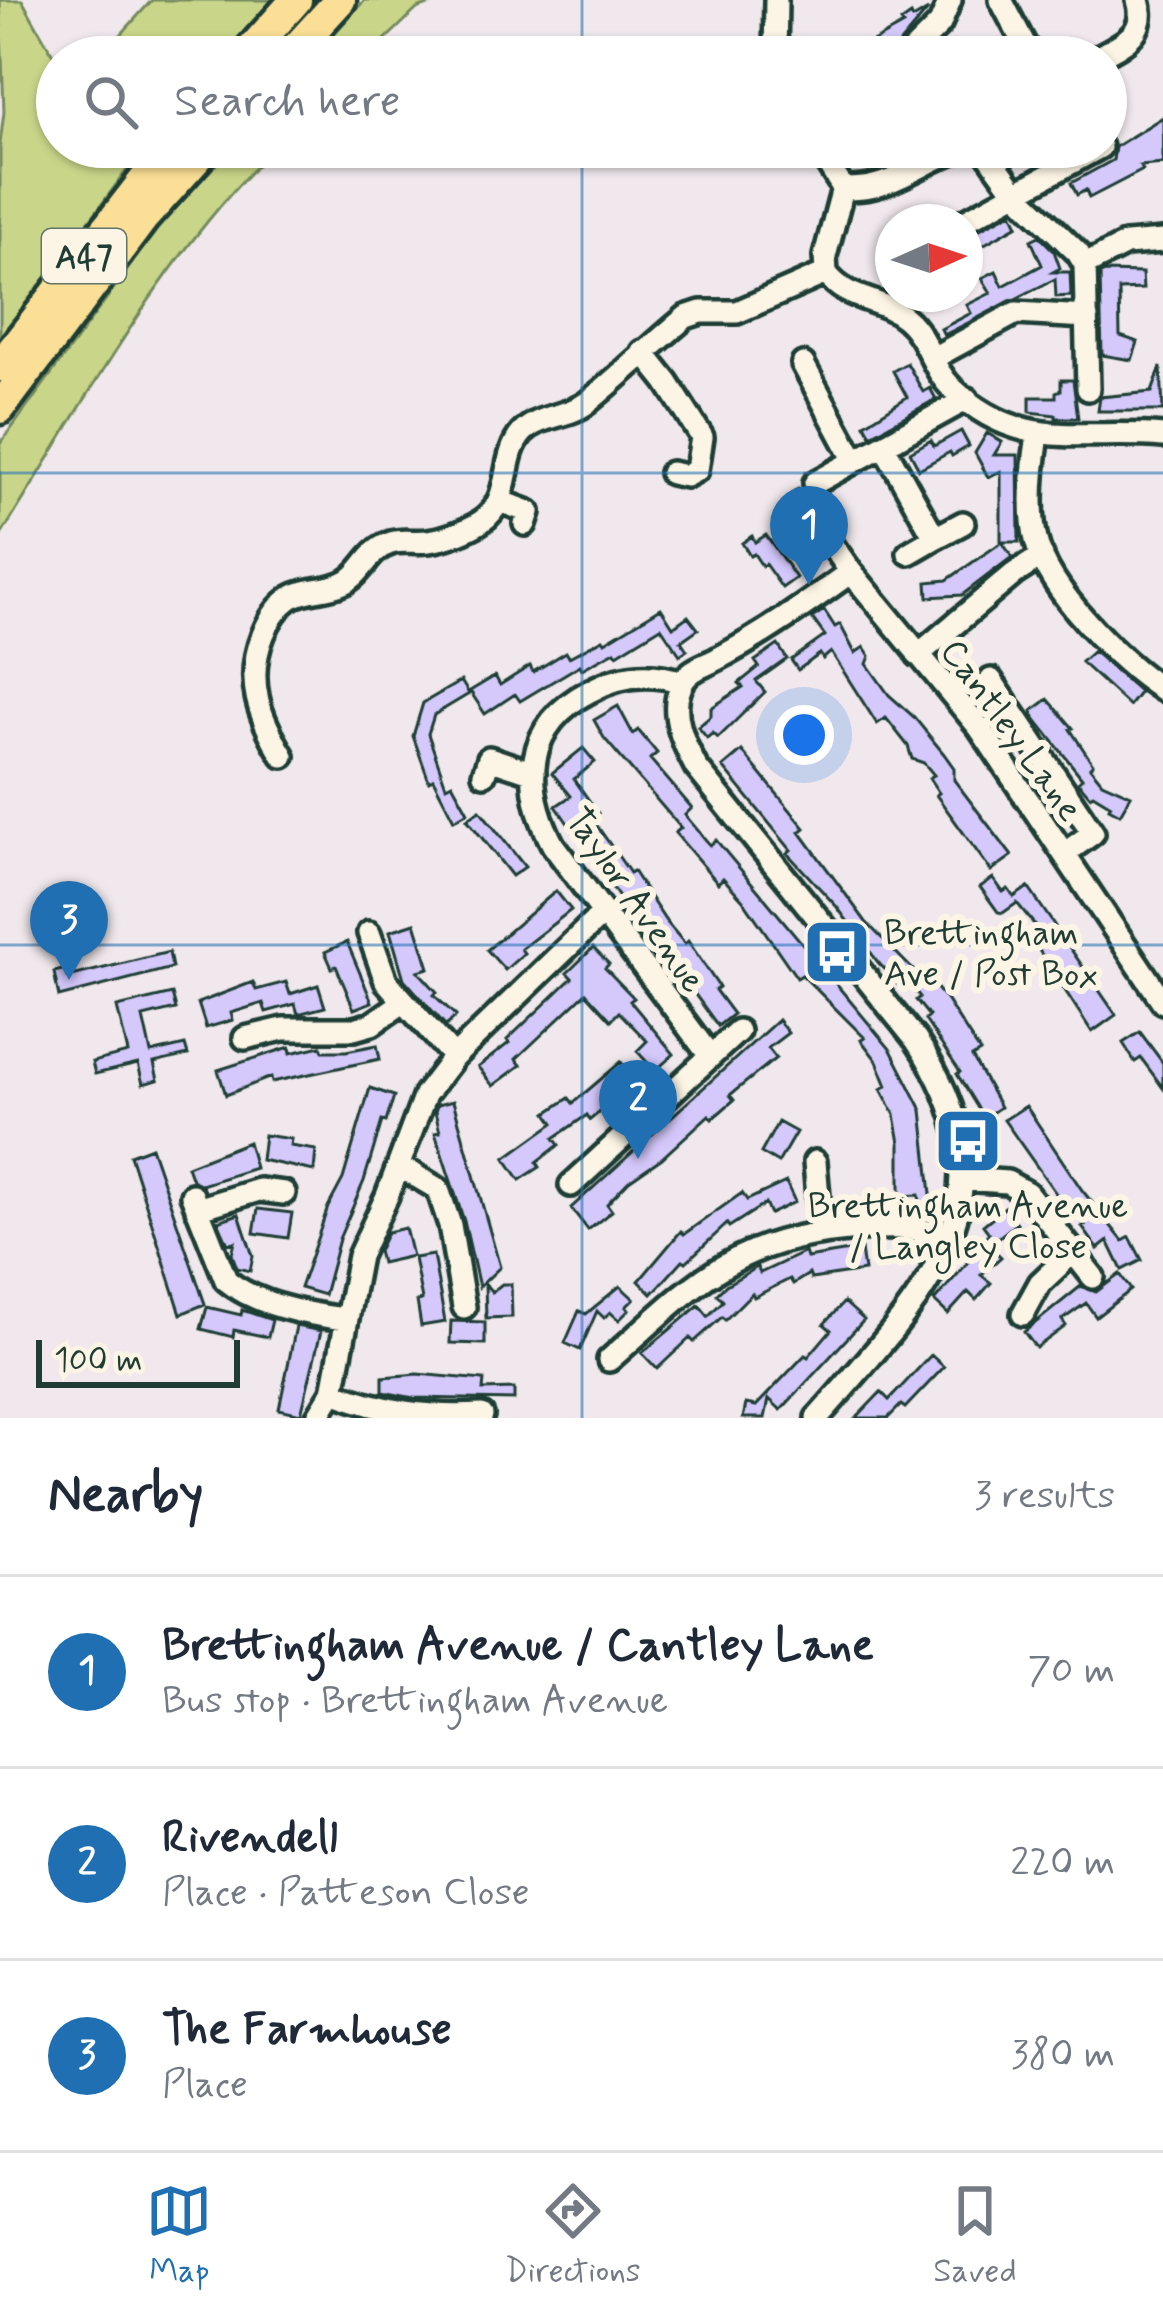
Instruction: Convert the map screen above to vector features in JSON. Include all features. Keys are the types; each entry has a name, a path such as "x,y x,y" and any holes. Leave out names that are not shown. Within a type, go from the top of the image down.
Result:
{"highway":[{"path":"263,36 295,0"},
{"path":"307,36 340,0"},
{"name":"A47","path":"0,366 154,168"},
{"name":"A47","path":"0,408 142,218 188,168"}],"street":[{"path":"775,36 776,0"},
{"path":"928,36 940,24 950,0"},
{"path":"1001,0 1020,36"},
{"path":"1127,39 1136,33 1142,15 1138,0"},
{"path":"831,168 843,188 825,256 826,273 850,295 892,309 908,320 944,380 967,399 1012,428 1038,435 1161,435"},
{"path":"843,188 869,189 914,168"},
{"path":"998,168 1085,266 1088,389"},
{"path":"983,211 1062,168"},
{"path":"1085,266 1126,244 1163,241"},
{"path":"283,756 263,722 254,682 256,657 275,612 308,590 344,583 376,549 402,541 429,541 476,524 500,501 514,445 524,432 536,422 584,406 686,317 736,311 826,273"},
{"path":"932,358 1016,313 1087,317"},
{"path":"643,352 703,437 697,470 686,476 671,473"},
{"path":"803,364 855,461 967,399"},
{"path":"1088,365 1112,364"},
{"path":"1038,435 1035,532 1042,556 1101,641 1163,690"},
{"path":"884,446 935,538"},
{"name":"Cantley Lane","path":"855,461 809,493 851,572 979,727 1163,1001"},
{"path":"500,501 528,513"},
{"path":"909,553 963,524"},
{"path":"918,655 1042,556"},
{"path":"817,1418 918,1299 949,1238 962,1179 959,1131 942,1082 916,1040 696,767 683,742 678,717 682,682 692,670 754,639 851,572"},
{"path":"489,758 534,773 536,750 546,725 580,695 618,678 664,676 682,682"},
{"path":"991,680 1099,842 1064,854"},
{"name":"Taylor Avenue","path":"534,773 537,815 553,845 710,1056"},
{"path":"317,1418 333,1392 359,1256 399,1166 419,1106 454,1057 603,913"},
{"path":"378,942 386,981 454,1057"},
{"path":"254,1030 354,1029 372,1024 402,1004"},
{"path":"572,1185 595,1155 738,1030"},
{"path":"815,1162 821,1232"},
{"path":"399,1166 438,1189 467,1296"},
{"path":"962,1179 993,1179 1017,1186 1087,1262 1040,1282 1030,1310"},
{"path":"278,1185 194,1202 226,1280 237,1289 304,1313 344,1319"},
{"path":"620,1357 692,1287 733,1259 770,1243 821,1232 902,1227 949,1238"},
{"path":"333,1392 393,1412 470,1417"}],"green space":[{"path":"0,0 22,0 42,36 36,36 36,168 128,168 0,342 0,144 4,112"},
{"path":"152,0 277,0 243,36 120,36"},
{"path":"365,0 442,0 417,9 389,36 330,36"},
{"path":"210,168 255,168 160,284 0,537 0,444 163,221"}],"building":[{"path":"928,10 906,36 883,36 911,15 913,19"},
{"path":"1163,117 1163,164 1140,166 1143,170 1089,198 1086,190 1077,195 1071,183 1098,168 1127,168 1127,140"},
{"path":"1012,212 1018,225 983,245 983,227"},
{"path":"1039,236 1054,251 1060,268 1053,272 1070,272 1071,296 1056,297 1055,279 944,335 941,329 970,312 983,312 983,297 991,293 983,278 996,271 1003,286 1042,265 1031,240"},
{"path":"1142,273 1143,289 1119,290 1120,336 1138,342 1132,360 1102,355 1100,274"},
{"path":"907,363 923,392 930,388 936,399 871,435 865,424 907,397 893,371"},
{"path":"1161,367 1163,411 1098,411 1100,397 1152,392"},
{"path":"1061,380 1073,380 1078,418 1030,412 1030,397 1056,397"},
{"path":"961,431 969,446 919,469 910,452"},
{"path":"987,433 1002,442 994,455 1018,455 1019,542 1001,542 1001,471 988,477 975,453"},
{"path":"766,535 796,578 782,588 742,543"},
{"path":"1002,542 1012,557 962,595 928,597 927,582 947,580"},
{"path":"661,608 673,627 688,616 698,629 681,641 687,650 680,655 661,627 617,654 582,669 580,665 520,701 515,694 485,714 470,691 495,676 500,685 530,666 533,672 566,652 569,657 605,642"},
{"path":"824,610 835,627 840,624 855,653 864,647 870,656 867,664 944,754 954,768 954,780 1012,856 991,871 936,795 929,778 934,775 924,763 912,759 886,718 877,724 831,652 798,670 791,660 825,636 812,618"},
{"path":"778,645 787,659 756,681 765,692 718,738 713,733 707,738 698,727 711,716 711,708 743,687 739,683 759,667 755,661"},
{"path":"1093,651 1140,692 1129,706 1081,662"},
{"path":"461,681 469,694 434,715 428,734 446,786 452,783 468,812 454,820 433,779 429,781 413,736 423,703"},
{"path":"1048,699 1073,728 1102,782 1131,795 1120,814 1090,796 1078,782 1082,778 1034,717 1032,711"},
{"path":"618,706 633,734 638,730 657,753 650,759 692,808 685,815 710,845 716,840 891,1050 922,1110 932,1203 920,1204 919,1195 900,1196 895,1115 881,1089 887,1086 877,1061 861,1040 865,1038 802,975 797,978 743,900 723,878 718,883 675,833 681,828 604,738 594,720"},
{"path":"583,748 595,762 574,779 598,813 591,817 719,987 715,990 733,1014 718,1026 664,952 642,931 556,806 571,796 552,773"},
{"path":"742,751 805,828 800,832 866,922 945,998 980,1052 972,1057 1000,1107 984,1118 925,1020 929,1016 916,1000 920,997 906,979 898,985 877,961 723,767"},
{"path":"480,810 525,867 512,876 467,819"},
{"path":"993,878 1003,892 1008,889 1014,897 1028,887 1116,1015 1092,1032 1033,941 1042,934 1017,903 998,912 980,887"},
{"path":"556,891 571,910 521,949 524,953 505,970 487,950"},
{"path":"415,923 429,968 418,971 456,1016 446,1026 404,979 390,931"},
{"path":"347,942 372,1002 354,1009 325,952"},
{"path":"593,948 674,1054 655,1071 637,1051 647,1041 619,1012 611,1020 586,993 516,1059 521,1065 493,1086 478,1067 509,1043 572,978 567,973"},
{"path":"169,952 172,968 59,997 54,972 66,969 68,977"},
{"path":"253,982 256,990 286,982 290,994 318,985 325,1007 298,1014 295,1004 266,1012 263,1003 231,1013 233,1020 206,1028 198,1003"},
{"path":"172,994 176,1009 143,1017 151,1053 185,1045 188,1055 154,1063 158,1080 143,1084 138,1064 95,1074 92,1062 128,1053 117,1007"},
{"path":"778,1020 788,1033 768,1048 776,1058 730,1095 734,1100 712,1119 709,1115 629,1181 607,1204 612,1211 588,1230 571,1208"},
{"path":"1140,1032 1163,1063 1163,1088 1141,1058 1135,1062 1123,1043"},
{"path":"377,1045 380,1059 272,1082 271,1077 226,1095 218,1070 290,1047 291,1053 321,1046 323,1051 346,1051"},
{"path":"621,1062 636,1082 590,1120 587,1115 554,1138 559,1145 537,1162 540,1167 520,1180 505,1158 554,1123 547,1113 569,1098 573,1103"},
{"path":"370,1088 394,1096 339,1239 324,1295 300,1288 328,1207 343,1179"},
{"path":"453,1101 500,1267 479,1287 464,1221 435,1133 440,1132 437,1105"},
{"path":"1026,1106 1082,1190 1123,1241 1130,1237 1142,1260 1122,1270 1108,1241 1098,1249 1085,1225 1062,1202 1004,1120"},
{"path":"778,1122 796,1132 778,1163 761,1153"},
{"path":"264,1135 291,1139 290,1146 316,1150 314,1171 261,1160"},
{"path":"248,1142 255,1168 202,1185 192,1180 187,1166"},
{"path":"151,1147 205,1304 181,1314 130,1155"},
{"path":"786,1182 795,1202 770,1214 765,1204 727,1224 683,1260 652,1294 639,1281 681,1231 684,1234 742,1193 747,1200"},
{"path":"1005,1207 1017,1223 989,1245 1001,1257 981,1275 991,1283 976,1300 968,1292 948,1314 934,1301 989,1233 983,1225"},
{"path":"258,1209 292,1213 288,1238 254,1233"},
{"path":"239,1214 253,1256 250,1271 237,1268 232,1254 235,1242 228,1244 218,1221"},
{"path":"405,1228 412,1256 381,1263 378,1251 387,1232"},
{"path":"861,1249 864,1271 811,1279 809,1274 754,1297 752,1293 725,1320 722,1317 694,1342 690,1338 657,1369 642,1353 699,1305 708,1316 723,1301 717,1294 726,1285 757,1267 760,1273 805,1252 807,1258"},
{"path":"433,1255 445,1322 421,1326 417,1301 422,1300 414,1258"},
{"path":"1120,1274 1131,1290 1096,1317 1086,1303 1062,1320 1066,1326 1036,1348 1024,1332 1081,1286 1096,1292"},
{"path":"485,1284 492,1292 511,1284 512,1317 486,1318"},
{"path":"620,1286 634,1299 626,1307 629,1310 619,1320 610,1312 604,1318 597,1311 580,1350 565,1343 579,1311 586,1314"},
{"path":"844,1302 864,1320 781,1410 769,1399 765,1418 743,1418 746,1404 756,1406 808,1357 831,1330 824,1324"},
{"path":"207,1307 241,1315 242,1310 272,1320 268,1337 234,1330 233,1337 201,1329"},
{"path":"451,1321 485,1322 485,1344 450,1343"},
{"path":"296,1326 321,1331 301,1414 279,1409"},
{"path":"931,1355 944,1367 905,1408 901,1405 888,1418 856,1418 881,1392 889,1400"},
{"path":"418,1374 484,1380 483,1390 514,1389 514,1400 414,1398 383,1392 383,1377"}],"place":[{"name":"Brettingham Avenue / Cantley Lane","path":"809,585"},
{"name":"Brettingham Ave / Post Box","path":"837,952"},
{"name":"The Farmhouse","path":"69,980"},
{"name":"Brettingham Avenue / Langley Close","path":"968,1141"},
{"name":"Rivendell","path":"638,1159"}]}
